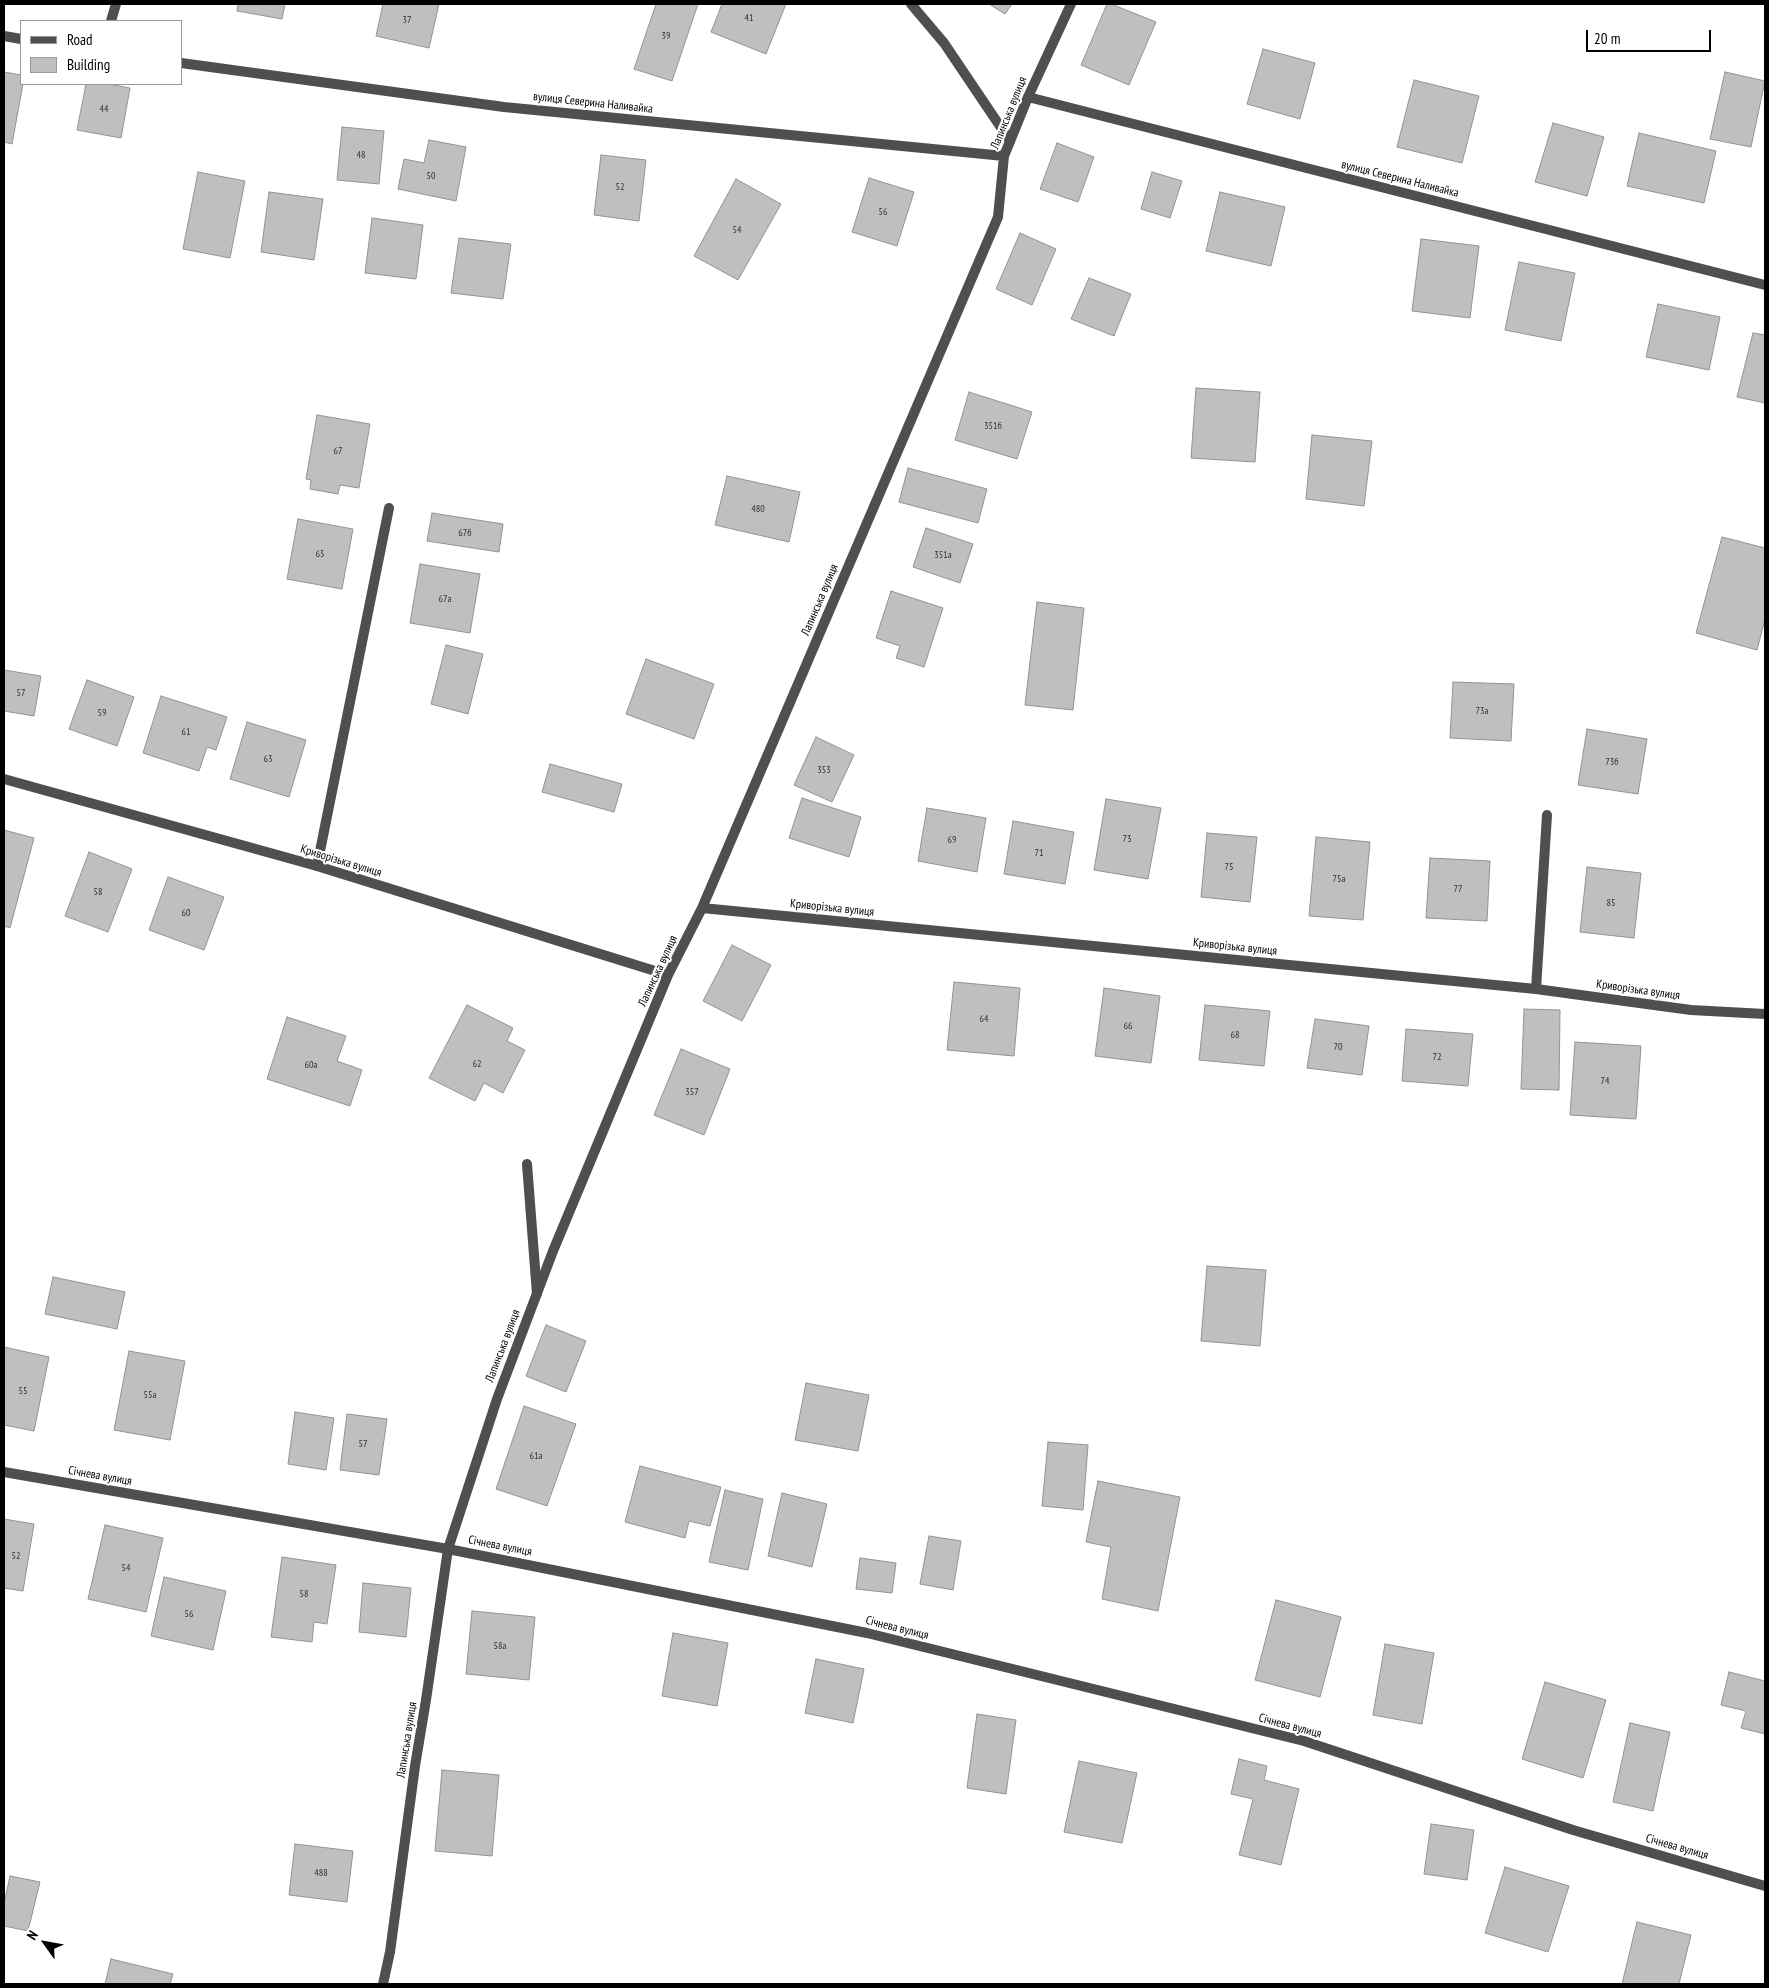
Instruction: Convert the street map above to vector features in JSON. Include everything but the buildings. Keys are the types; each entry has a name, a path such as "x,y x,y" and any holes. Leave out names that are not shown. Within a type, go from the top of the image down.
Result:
{"street":[{"path":"111,20 116,4"},
{"path":"911,4 944,43 1010,141"},
{"name":"Лапинська вулиця","path":"383,1984 390,1952 414,1766 426,1700 448,1549 497,1398 537,1294 668,975 702,908 998,217 1004,156 1028,97 1071,4"},
{"path":"4,36 20,39"},
{"name":"вулиця Северина Наливайка","path":"182,63 504,107 1004,156"},
{"name":"вулиця Северина Наливайка","path":"1028,97 1765,285"},
{"path":"317,866 389,508"},
{"name":"Криворізька вулиця","path":"4,779 317,866 668,975"},
{"path":"1536,989 1548,816"},
{"name":"Криворізька вулиця","path":"702,908 1536,989 1691,1010 1765,1014"},
{"path":"527,1164 537,1294"},
{"name":"Січнева вулиця","path":"4,1472 448,1549 867,1633 1304,1741 1573,1830 1765,1886"}]}
